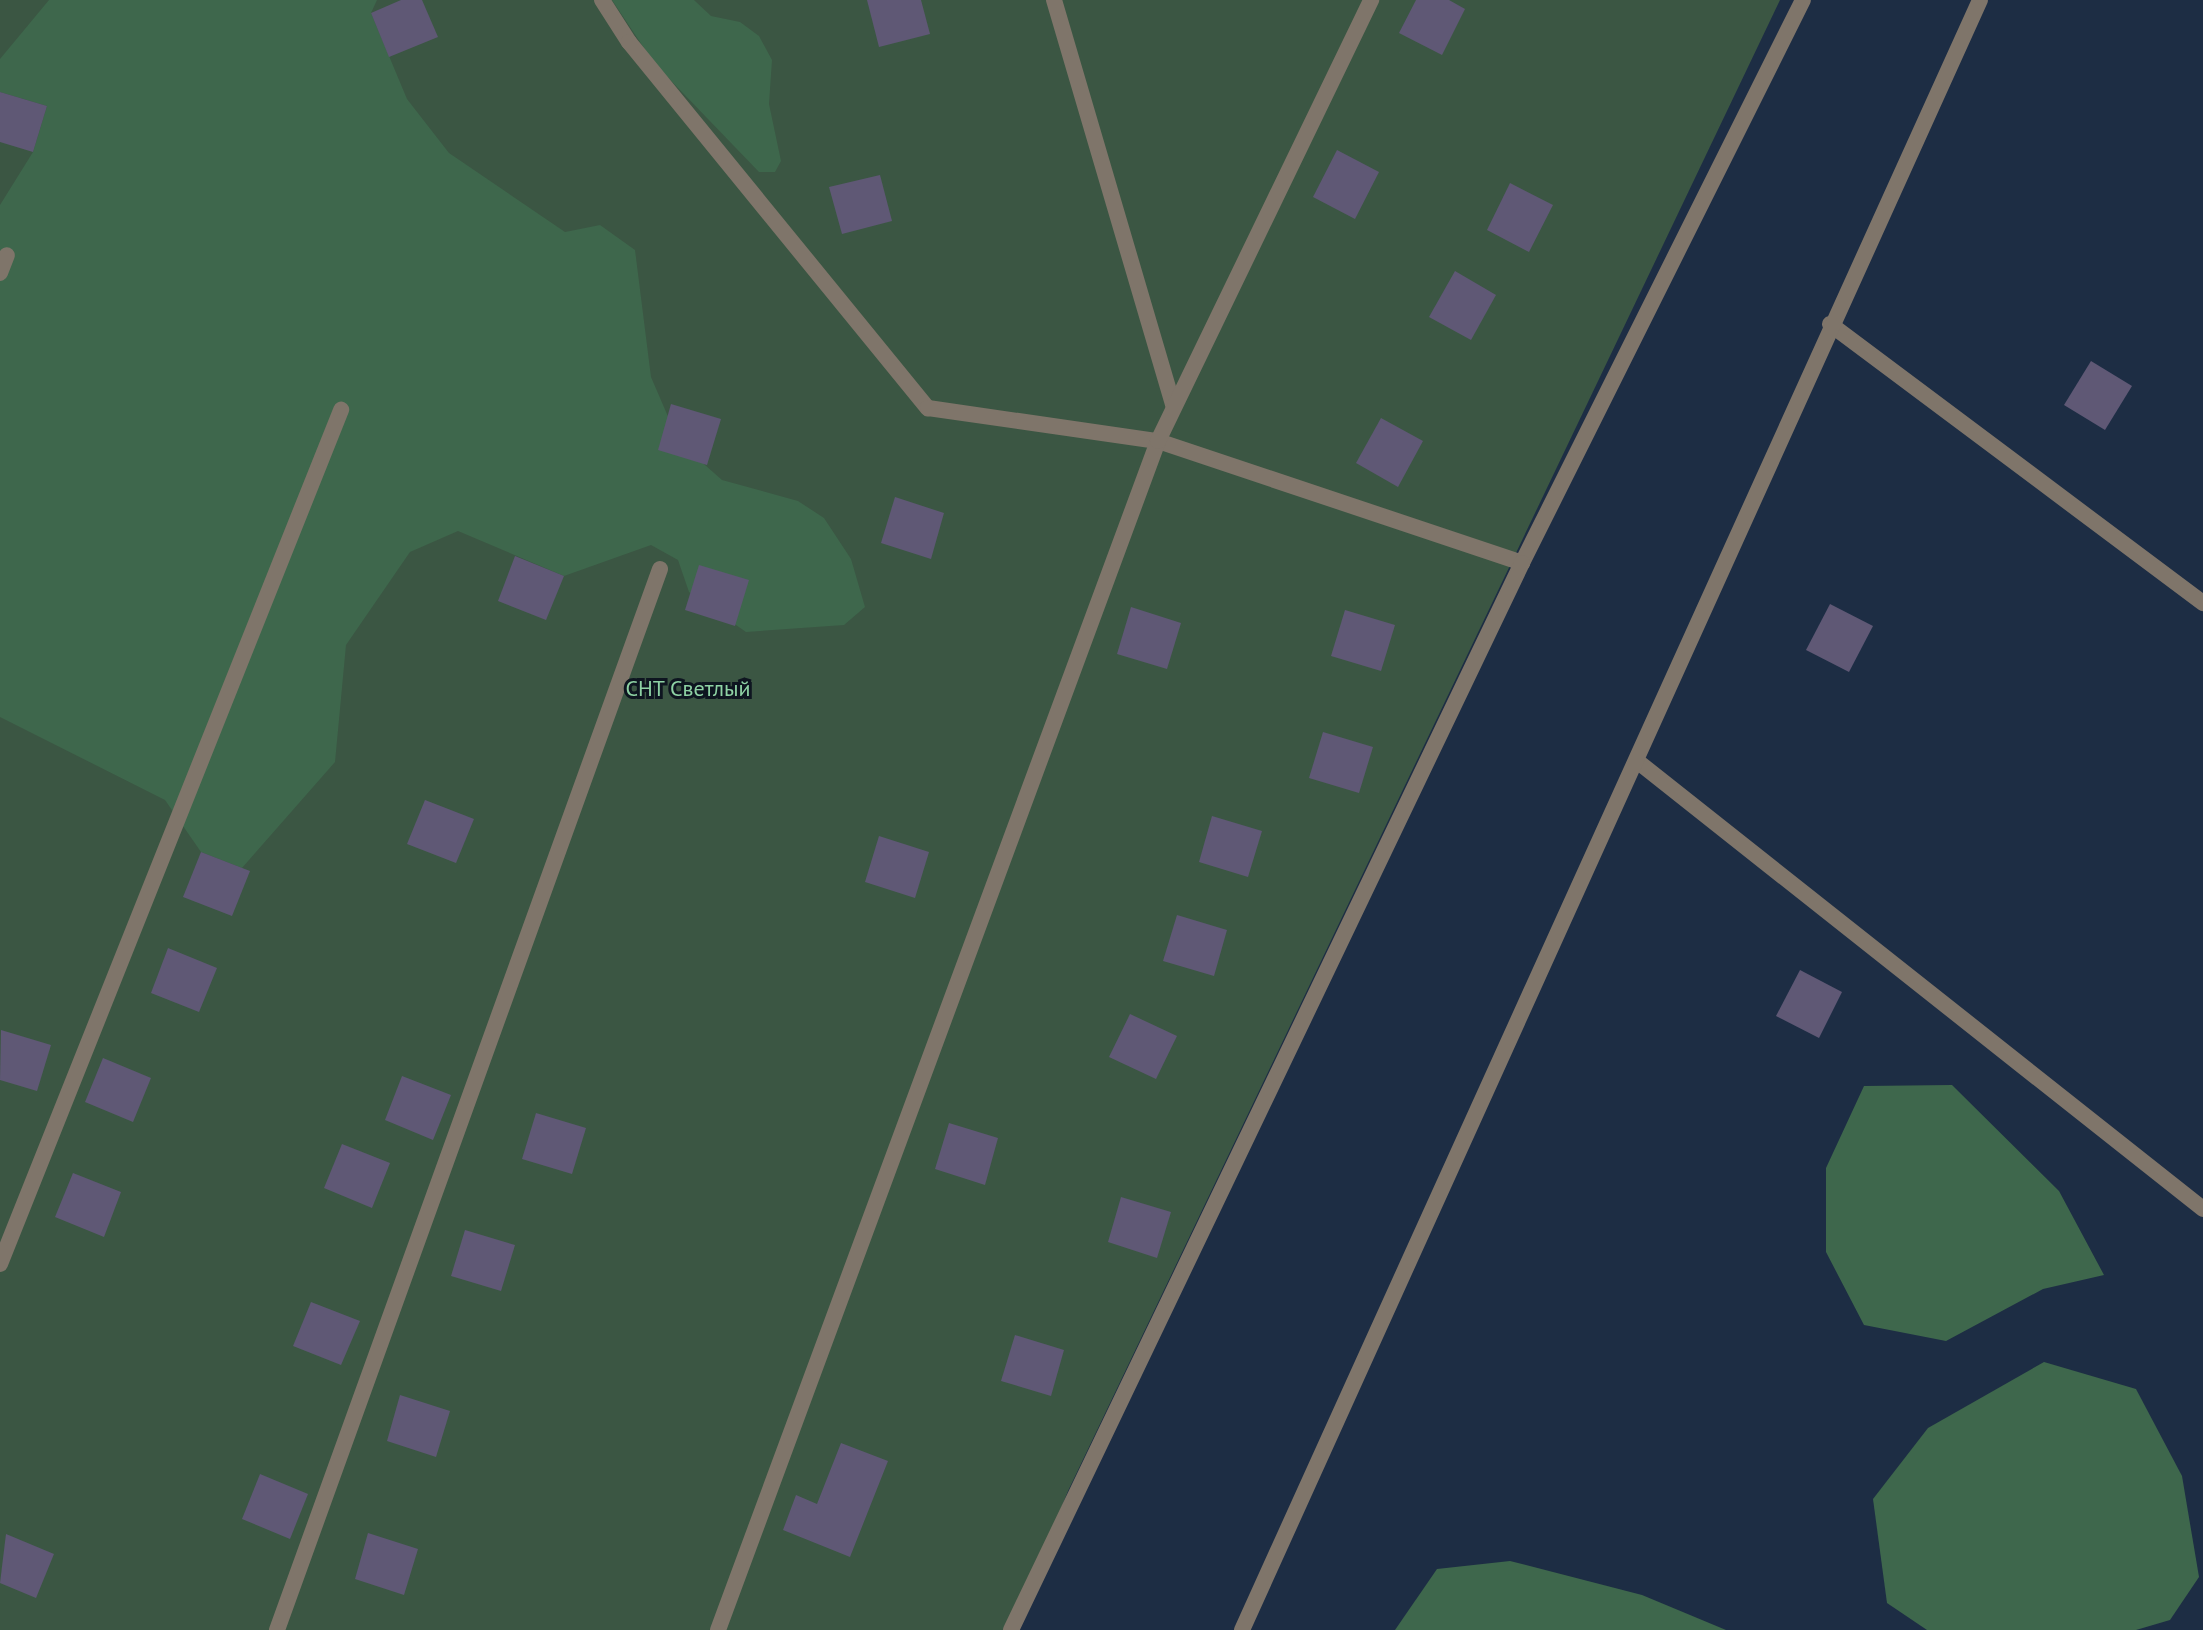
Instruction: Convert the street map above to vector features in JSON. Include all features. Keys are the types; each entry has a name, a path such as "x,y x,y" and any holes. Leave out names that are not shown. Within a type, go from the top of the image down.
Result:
{"lane":[{"path":"602,0 629,42 928,408 1158,441 1522,563"},
{"path":"1054,0 1174,407"},
{"path":"718,1630 1158,441 1371,0"},
{"path":"1011,1630 1522,563 1803,0"},
{"path":"1242,1630 1637,761 1830,324 1980,0"},
{"path":"0,273 7,255"},
{"path":"1830,324 2203,603"},
{"path":"0,1264 341,410"},
{"path":"277,1630 660,569"},
{"path":"1637,761 2203,1209"}],"green space":[{"name":"СНТ Светлый","path":"0,0 1780,0 1068,1491 1012,1630 0,1630"},
{"path":"49,0 377,0 371,13 407,99 449,153 565,232 600,225 635,250 651,377 679,442 722,480 798,501 824,518 851,559 865,607 844,625 746,632 689,592 678,560 651,545 564,576 458,531 410,552 346,645 335,762 242,868 201,852 165,800 0,717 0,205 33,152 47,106 0,92 0,59"},
{"path":"612,0 694,0 711,16 740,22 759,36 772,60 769,104 781,161 775,172 759,172 654,63"},
{"path":"1952,1085 2059,1191 2104,1275 2043,1289 1946,1341 1864,1325 1826,1252 1826,1168 1864,1086"},
{"path":"2044,1362 2136,1389 2182,1476 2199,1577 2170,1620 2136,1630 1927,1630 1887,1603 1873,1499 1928,1428"},
{"path":"1510,1561 1642,1595 1726,1630 1395,1630 1437,1569"}],"building":[{"path":"401,0 422,0 438,37 389,57 371,13"},
{"path":"867,0 921,0 930,34 879,47"},
{"path":"1416,0 1449,0 1465,9 1442,55 1399,33"},
{"path":"0,92 47,106 33,152 0,142"},
{"path":"1337,150 1379,172 1355,219 1313,197"},
{"path":"880,175 892,221 842,234 829,187"},
{"path":"1510,183 1553,205 1529,252 1487,230"},
{"path":"1455,271 1496,295 1471,340 1429,317"},
{"path":"2091,361 2132,386 2105,430 2064,405"},
{"path":"671,404 721,419 707,465 658,450"},
{"path":"1381,418 1423,441 1398,487 1356,463"},
{"path":"895,497 944,513 931,559 881,543"},
{"path":"515,556 564,576 546,620 498,601"},
{"path":"699,565 749,580 735,626 685,610"},
{"path":"1830,604 1873,626 1849,672 1806,650"},
{"path":"1131,607 1181,623 1167,669 1117,654"},
{"path":"1345,610 1395,625 1381,671 1331,656"},
{"path":"1323,732 1373,747 1359,793 1309,778"},
{"path":"425,800 474,819 456,863 407,844"},
{"path":"1212,816 1262,831 1248,877 1199,862"},
{"path":"879,836 929,852 915,898 865,882"},
{"path":"201,852 250,871 232,916 183,897"},
{"path":"1177,915 1227,930 1214,976 1163,961"},
{"path":"168,948 217,968 199,1012 151,993"},
{"path":"1800,970 1842,992 1819,1038 1776,1016"},
{"path":"1130,1014 1177,1036 1156,1079 1109,1057"},
{"path":"1,1030 51,1045 37,1091 0,1080"},
{"path":"103,1058 151,1078 133,1122 85,1102"},
{"path":"402,1076 451,1095 433,1140 385,1120"},
{"path":"536,1113 586,1128 572,1174 522,1159"},
{"path":"949,1123 998,1138 985,1185 935,1169"},
{"path":"342,1144 390,1163 372,1208 324,1188"},
{"path":"73,1173 121,1192 104,1237 55,1217"},
{"path":"1121,1197 1171,1212 1157,1258 1108,1242"},
{"path":"465,1230 515,1245 501,1291 451,1276"},
{"path":"311,1302 360,1321 341,1365 293,1346"},
{"path":"1015,1335 1064,1350 1051,1396 1001,1381"},
{"path":"400,1395 450,1411 436,1457 387,1441"},
{"path":"841,1443 888,1461 850,1557 783,1530 796,1495 817,1504"},
{"path":"260,1474 308,1494 290,1539 242,1519"},
{"path":"368,1533 418,1549 404,1595 355,1579"},
{"path":"6,1534 54,1554 36,1598 0,1583"}]}
